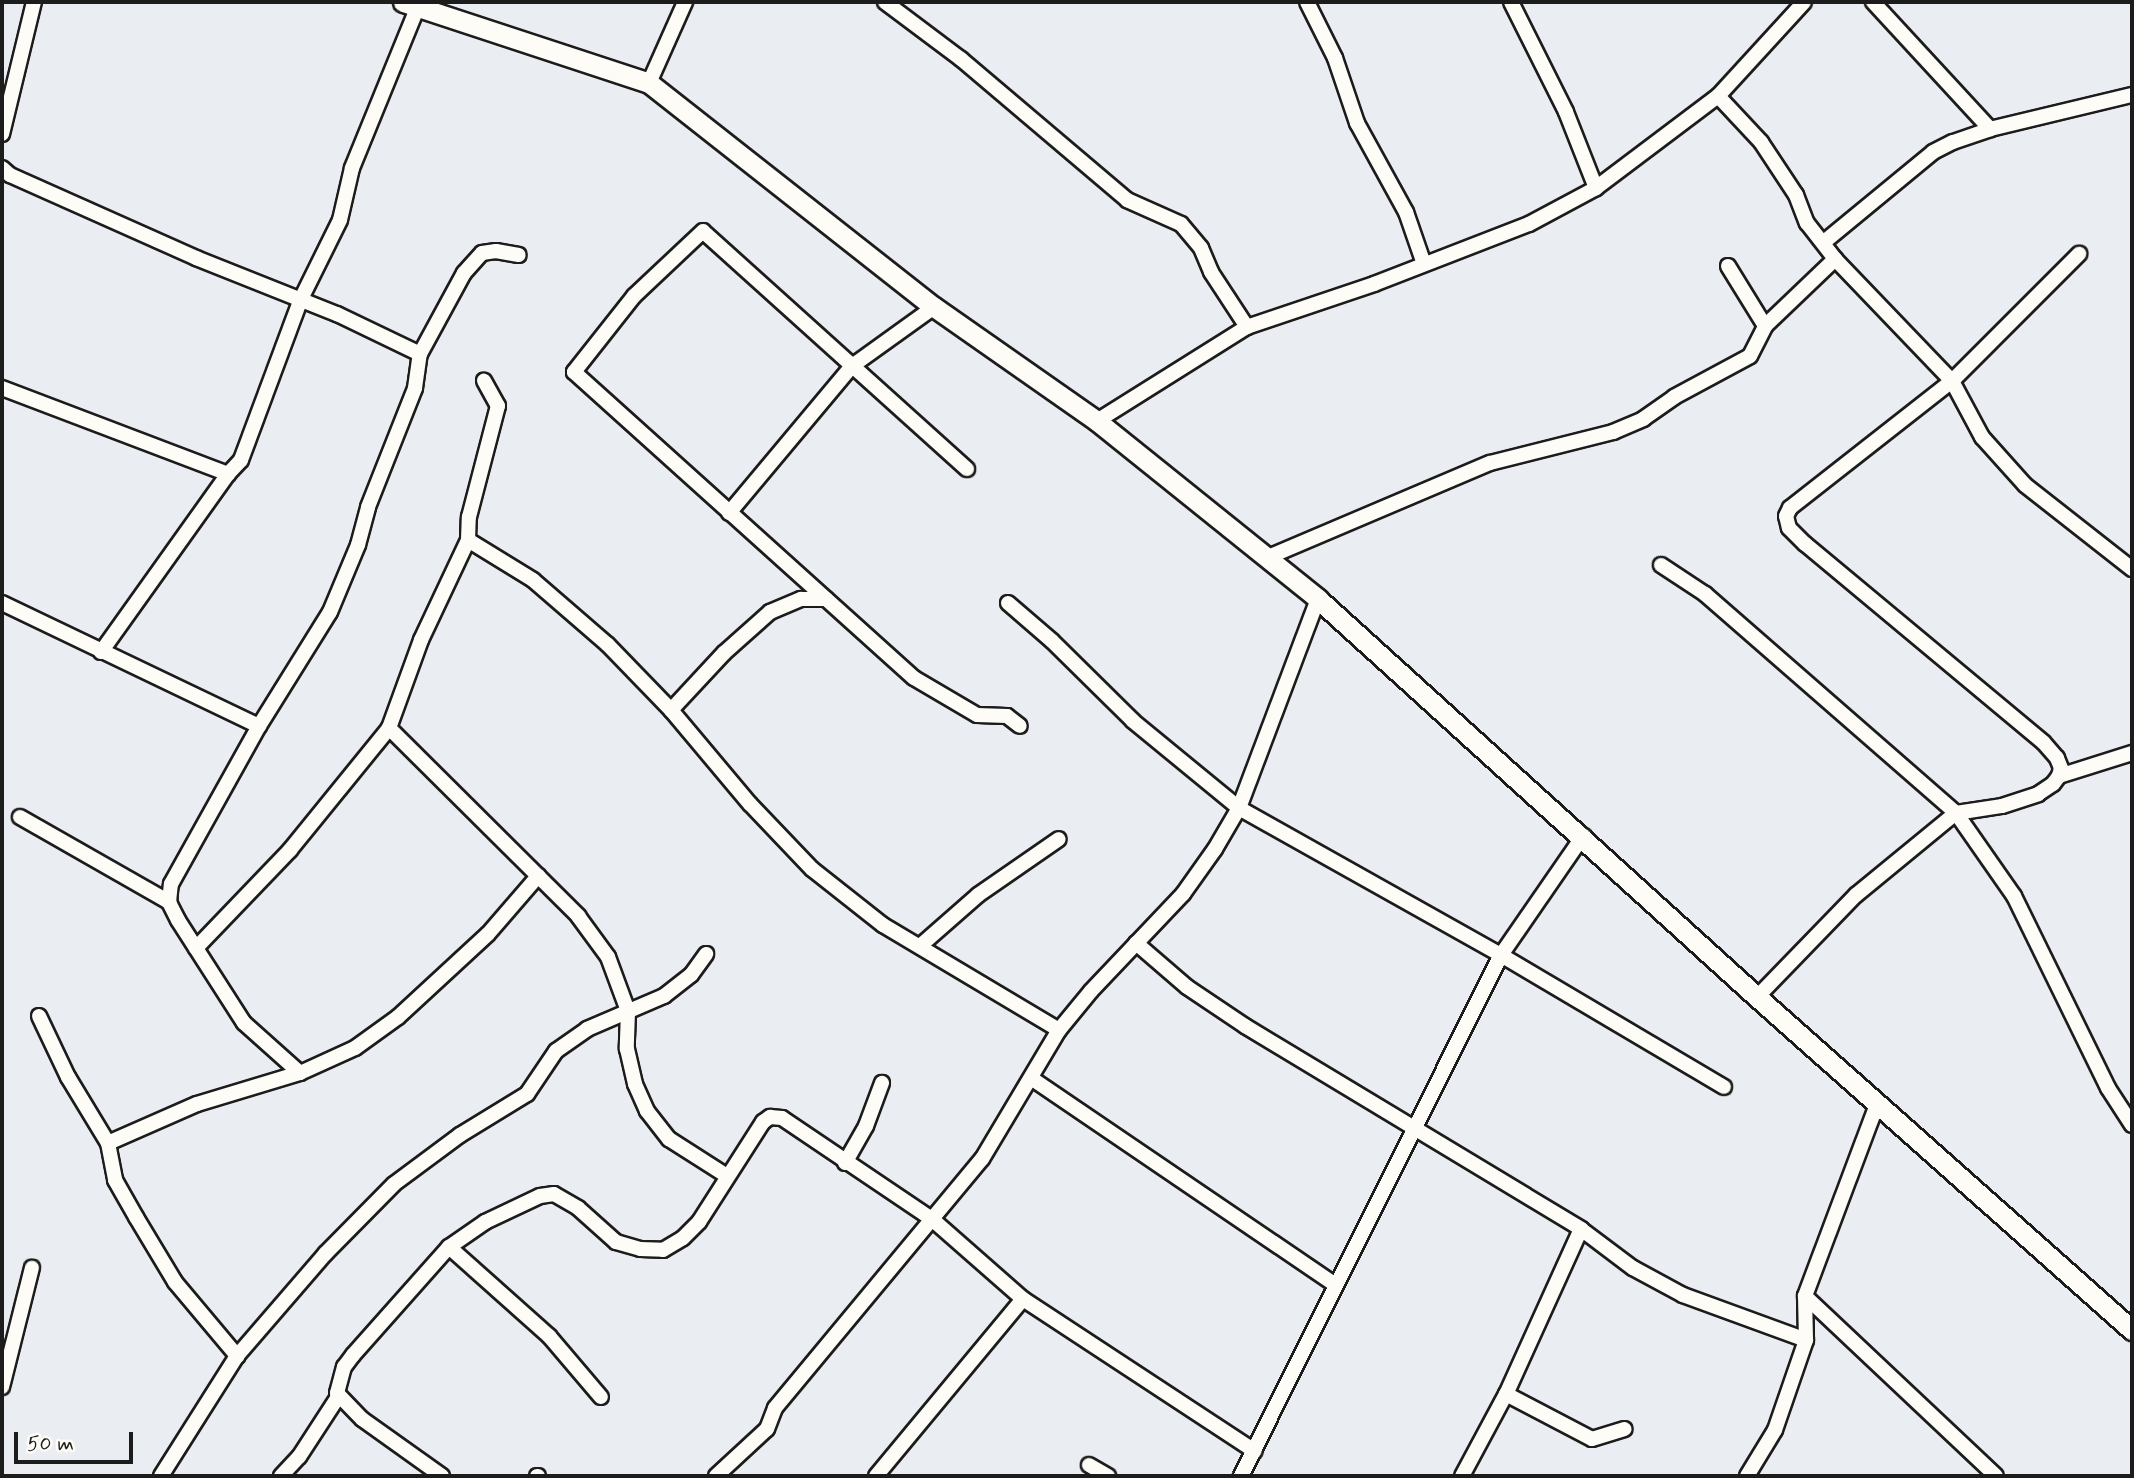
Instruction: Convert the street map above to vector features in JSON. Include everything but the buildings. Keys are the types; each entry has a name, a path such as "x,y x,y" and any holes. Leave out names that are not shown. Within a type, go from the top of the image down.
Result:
{"street":[{"path":"2,134 4,115 34,2"},
{"path":"649,83 685,2"},
{"path":"885,2 961,59 1127,200 1181,224 1201,248 1211,272 1247,327"},
{"path":"1307,2 1335,58 1357,123 1406,212 1424,264"},
{"path":"1511,2 1566,112 1596,188"},
{"path":"1097,421 1247,327 1529,224 1596,188 1718,96 1804,2"},
{"path":"1873,2 1990,129"},
{"path":"101,652 228,474 241,460 301,299 340,220 352,168 410,4 649,83 934,307 1097,421 1318,599 1583,836 1757,997 2132,1330"},
{"path":"1824,242 1933,152 1990,129 2132,95"},
{"path":"1718,96 1761,142 1796,195 1807,223 1835,260 1952,381 1982,437 2025,485 2132,569"},
{"path":"2,168 10,175 196,258 301,299 420,354"},
{"path":"967,469 703,231 634,296 574,372 914,678 977,715 1007,716 1020,726"},
{"path":"169,902 171,884 183,861 259,726 330,612 358,545 368,506 415,388 420,354 473,259 481,253 496,251 519,255"},
{"path":"1757,997 1856,895 1956,813 2002,806 2038,794 2053,784 2059,776 2061,768 2057,758 2043,742 1805,544 1789,528 1786,516 1800,500 1952,381 2080,254"},
{"path":"1266,558 1490,463 1613,432 1643,419 1674,397 1750,356 1765,326 1835,260"},
{"path":"1728,266 1765,326"},
{"path":"729,513 852,366 934,307"},
{"path":"196,948 290,850 389,728 421,640 468,540 469,517 498,406 484,381"},
{"path":"2,388 228,474"},
{"path":"468,540 533,580 608,645 671,710 750,804 812,869 883,925 1059,1030"},
{"path":"1661,565 1705,594 1956,813 2014,896 2108,1088 2132,1125"},
{"path":"671,710 724,653 770,612 801,599 827,599"},
{"path":"716,1476 767,1429 775,1408 982,1159 1059,1030 1183,894 1239,808 1318,599"},
{"path":"2,603 259,726"},
{"path":"1008,603 1052,641 1133,721 1239,808 1501,955 1724,1087"},
{"path":"389,728 578,916 608,957 628,1011 627,1049 635,1084 647,1111 669,1139 727,1176"},
{"path":"2059,776 2132,753"},
{"path":"20,817 169,902 244,1023 300,1073"},
{"path":"1241,1476 1334,1284 1415,1131 1501,955 1583,836"},
{"path":"920,946 978,895 1059,839"},
{"path":"108,1143 197,1104 300,1073 355,1048 398,1017 488,934 538,876"},
{"path":"1136,943 1187,987 1245,1026 1581,1229 1633,1269 1683,1294 1806,1340"},
{"path":"161,1476 237,1356 325,1254 394,1184 460,1135 527,1094 556,1051 587,1029 664,996 691,975 706,954"},
{"path":"39,1016 68,1077 108,1143 115,1180 175,1282 237,1356"},
{"path":"1031,1077 1334,1284"},
{"path":"845,1163 866,1126 882,1083"},
{"path":"1747,1476 1775,1430 1806,1340 1805,1296 1878,1102"},
{"path":"281,1476 299,1457 338,1397 338,1385 353,1355 449,1247 485,1222 540,1196 554,1194 578,1208 616,1242 640,1249 663,1250 683,1238 699,1222 727,1176 770,1117 782,1118 933,1220 1023,1299 1254,1451"},
{"path":"1462,1476 1506,1394 1581,1229"},
{"path":"449,1247 549,1336 601,1396"},
{"path":"2,1387 32,1268"},
{"path":"1805,1296 1996,1476"},
{"path":"880,1475 1023,1299"},
{"path":"1506,1394 1581,1435 1592,1438 1624,1429"},
{"path":"338,1397 362,1419 442,1476"},
{"path":"1089,1465 1108,1476"}]}
